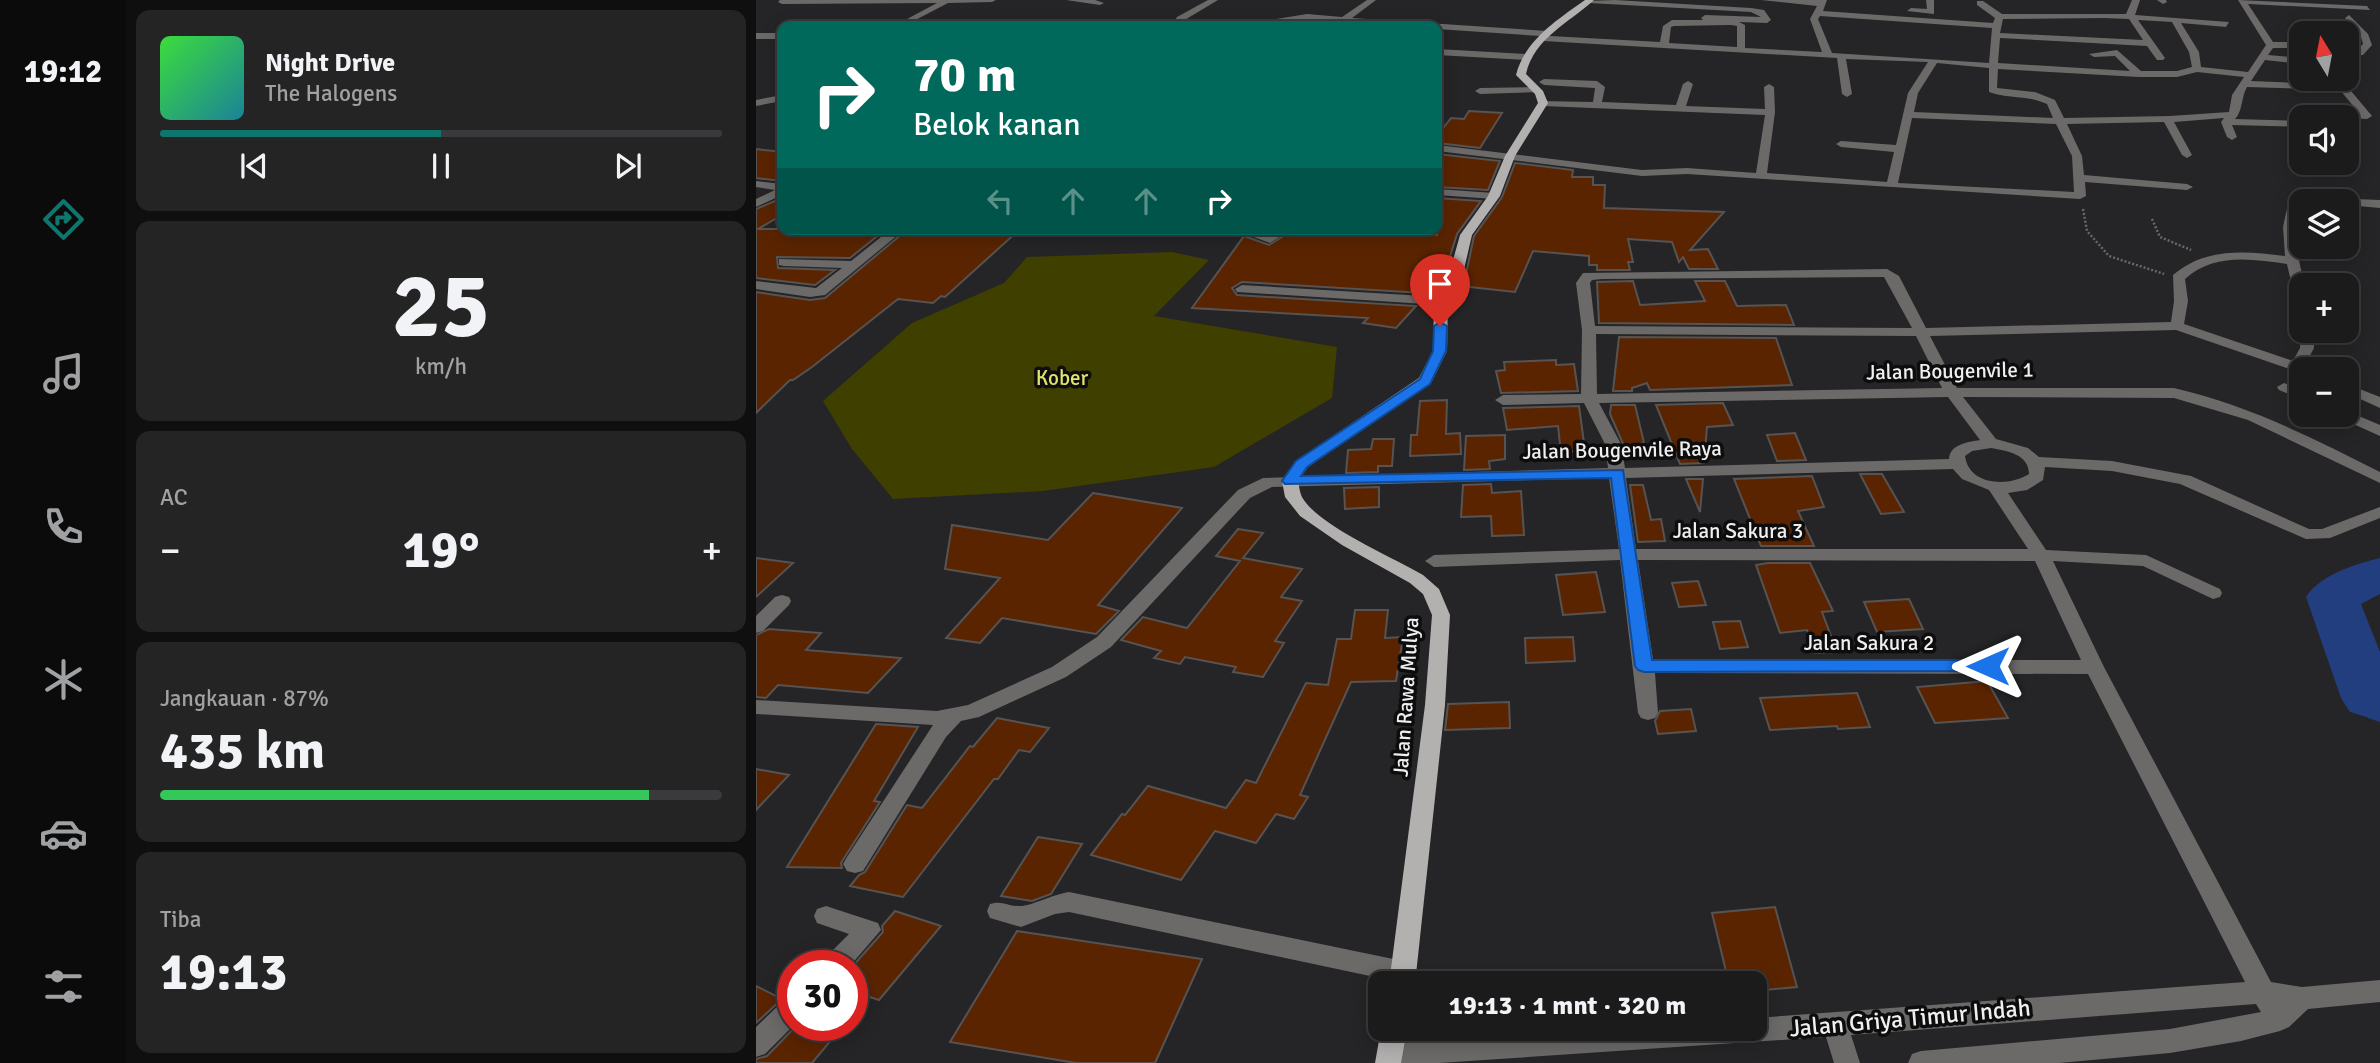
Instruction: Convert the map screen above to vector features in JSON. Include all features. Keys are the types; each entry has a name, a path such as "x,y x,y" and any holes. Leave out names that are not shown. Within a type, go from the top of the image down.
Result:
{"main road":[{"path":"1290,481 1302,464 1425,381 1440,351 1441,301 1455,278 1466,235 1494,196 1510,156 1523,139 1541,92 1521,75 1522,67 1545,36 1589,0"},
{"name":"Jalan Rawa Mulya","path":"1290,481 1289,487 1295,500 1321,523 1428,588 1441,615 1435,705 1404,971"}],"street":[{"path":"782,2 992,0"},
{"path":"1070,0 1100,3"},
{"path":"1179,21 1214,0"},
{"path":"1342,21 1372,0"},
{"path":"1589,0 1751,10 1761,12 1767,20 1705,18"},
{"path":"1765,0 1997,26 2070,40 2112,39 2148,43"},
{"path":"1821,6 1931,12 1930,0"},
{"path":"2136,0 2130,14 2160,58"},
{"path":"2242,0 2367,8"},
{"path":"2242,0 2270,45"},
{"path":"908,21 949,1"},
{"path":"1980,3 1997,26 1993,91 2030,82 2117,73 2177,74 2197,69 2248,79 2343,87 2358,105"},
{"path":"1821,6 1814,19 1828,55"},
{"path":"1312,17 1324,9"},
{"path":"1267,21 1312,17 1374,21"},
{"path":"1997,26 2133,17 2226,24"},
{"path":"2349,18 2365,36 2368,45 2359,53"},
{"path":"2175,20 2194,52 2197,69"},
{"path":"1664,45 1667,26 1672,23 1732,22 1741,25 1741,50"},
{"path":"1442,27 1993,66 2030,82 2051,102 2077,156 2080,196 1687,171 1642,173 1442,149"},
{"path":"756,36 777,36"},
{"path":"2270,45 2289,45"},
{"path":"2232,137 2230,118 2237,95 2270,45"},
{"path":"2117,73 2094,54 2117,53 2139,74"},
{"path":"1442,54 1528,57"},
{"path":"1841,55 1847,94"},
{"path":"2263,57 2289,60"},
{"path":"1892,186 1913,93 1934,60"},
{"path":"1480,91 1541,92 1597,84 1600,88 1597,104"},
{"path":"1680,108 1688,84"},
{"path":"1761,175 1770,112 1769,87"},
{"path":"1541,92 1597,104 1770,112"},
{"path":"759,104 777,99"},
{"path":"2359,106 2367,116 2359,116"},
{"path":"1908,115 1988,121 2230,118 2289,123"},
{"path":"2168,120 2187,155"},
{"path":"1840,144 1902,149"},
{"path":"2079,178 2187,187"},
{"path":"756,184 777,188"},
{"path":"756,203 777,192"},
{"path":"1442,192 1494,196"},
{"path":"2359,202 2380,204"},
{"path":"2289,216 2289,248"},
{"path":"756,285 815,294 827,288 893,235"},
{"path":"1257,235 1270,239 1276,235"},
{"path":"2177,326 2181,301 2178,278 2188,267 2211,259 2247,255 2294,261 2296,273"},
{"path":"784,262 856,265"},
{"path":"1648,713 1613,444 1589,397 1589,330 1583,284 1588,276 1880,272 1892,276 1952,392 1991,443"},
{"path":"1242,289 1441,301"},
{"path":"1589,330 1920,332 2177,326 2289,364"},
{"path":"2284,387 2289,389"},
{"name":"Jalan Bougenvile 1","path":"1503,400 2139,391 2198,398 2277,429 2380,478"},
{"path":"2359,393 2380,403"},
{"path":"2359,421 2380,431"},
{"path":"1991,443 2017,449 2035,462 2038,469 2032,482 2022,486 1996,488 1970,479 1956,464 1955,457 1959,451 1968,446 1991,443"},
{"path":"2035,462 2112,466 2185,481 2306,534 2324,534 2380,512"},
{"name":"Jalan Bougenvile Raya","path":"953,717 972,712 1059,672 1095,649 1119,629 1244,494 1258,485 1290,481 1956,464"},
{"path":"1996,488 2042,555 2094,667 2263,992 2280,1019"},
{"name":"Jalan Sakura 3","path":"1434,561 1629,554 2042,555 2146,561 2213,593"},
{"path":"756,627 782,601"},
{"name":"Jalan Sakura 2","path":"1644,666 2094,667"},
{"path":"756,707 953,717"},
{"path":"855,864 939,732 953,717"},
{"path":"999,911 1021,917 1053,904 1069,902 1372,971"},
{"path":"826,916 869,930 850,950"},
{"name":"Jalan Griya Timur Indah","path":"1391,1049 1835,1026 2263,992 2302,998 2380,992"},
{"name":"Jalan Griya Timur Indah","path":"1921,1063 2170,1041 2241,1030 2280,1019 2302,998"},
{"path":"756,1045 777,1024"},
{"path":"1835,1026 1847,1063"}],"path":[{"path":"2080,196 2087,231 2109,256 2178,278"},
{"path":"2152,219 2160,237 2211,259"}],"green space":[{"name":"Kober","path":"1172,252 1209,260 1154,316 1337,347 1332,398 1214,467 1043,491 893,499 852,449 823,401 912,323 1004,283 1027,257"}],"building":[{"path":"1469,111 1502,113 1480,148 1442,144 1442,130 1451,118 1464,119"},
{"path":"756,149 777,151 777,180 756,178"},
{"path":"1442,155 1500,161 1488,190 1442,187"},
{"path":"1515,163 1573,170 1572,177 1593,177 1593,185 1605,185 1604,208 1724,212 1690,250 1708,249 1718,269 1689,269 1683,257 1679,262 1672,242 1628,239 1633,262 1628,262 1630,270 1597,270 1597,265 1589,265 1589,256 1533,251 1515,292 1460,286 1465,279 1474,236 1502,197"},
{"path":"1442,198 1481,201 1457,234 1441,285 1429,284 1423,293 1242,282 1232,288 1237,295 1416,306 1396,328 1363,323 1368,318 1192,308 1244,236 1269,245 1285,235 1442,235"},
{"path":"777,200 777,218 758,229 777,229 777,235 879,235 850,258 777,257 778,268 835,270 815,285 756,278 756,209"},
{"path":"901,235 1013,235 945,297 941,296 933,303 898,299 812,367 790,380 756,413 756,292 810,300 825,298"},
{"path":"1633,281 1640,305 1705,301 1695,281 1725,281 1737,306 1786,305 1794,325 1599,323 1597,282"},
{"path":"1619,337 1776,338 1792,385 1650,390 1647,383 1632,388 1632,391 1613,391"},
{"path":"1556,360 1556,365 1574,364 1578,391 1501,393 1496,371 1505,370 1504,362"},
{"path":"1447,400 1446,434 1460,433 1461,454 1410,456 1411,435 1417,435 1420,401"},
{"path":"1723,403 1733,425 1707,427 1704,463 1680,464 1656,405"},
{"path":"1611,405 1635,405 1644,443 1624,446 1610,414"},
{"path":"1579,406 1585,450 1561,453 1558,426 1507,430 1503,408"},
{"path":"1795,433 1806,460 1777,461 1767,435"},
{"path":"1505,435 1505,459 1489,461 1490,469 1464,470 1466,436"},
{"path":"1373,439 1394,439 1392,466 1378,466 1378,472 1346,473 1348,450 1371,449"},
{"path":"1860,474 1882,474 1904,512 1881,514"},
{"path":"1812,476 1824,507 1798,511 1814,546 1761,546 1734,479"},
{"path":"1686,479 1703,479 1700,512"},
{"path":"1491,484 1492,493 1521,491 1524,535 1492,536 1491,516 1461,517 1463,485"},
{"path":"1630,485 1643,485 1651,520 1661,519 1665,541 1638,542"},
{"path":"1379,487 1379,507 1345,509 1344,488"},
{"path":"1093,493 1182,508 1098,605 1119,611 1096,634 1002,618 980,643 946,638 1000,578 945,569 952,525 1048,540"},
{"path":"1238,529 1263,533 1243,558 1302,569 1281,597 1302,601 1275,641 1284,643 1263,677 1233,672 1236,667 1185,657 1180,664 1154,658 1161,651 1121,640 1143,617 1187,628 1240,561 1216,556"},
{"path":"756,558 793,563 756,597"},
{"path":"1810,563 1833,611 1822,612 1837,652 1815,653 1807,630 1780,633 1756,565"},
{"path":"1596,572 1605,612 1563,615 1556,575"},
{"path":"1698,581 1706,605 1679,607 1672,583"},
{"path":"1909,599 1923,629 1877,632 1864,602"},
{"path":"1355,610 1388,610 1385,638 1403,637 1396,681 1351,682 1300,795 1308,797 1294,819 1276,814 1256,843 1215,831 1181,880 1091,855 1122,814 1125,815 1148,786 1226,808 1246,780 1256,783 1306,683 1328,685 1337,639 1351,639"},
{"path":"1740,621 1748,647 1720,649 1713,622"},
{"path":"769,629 821,633 806,650 901,658 868,693 778,685 766,698 756,697 756,635"},
{"path":"1573,637 1575,661 1526,663 1525,638"},
{"path":"1987,681 2008,718 1935,723 1917,687"},
{"path":"1857,693 1870,727 1770,730 1760,698"},
{"path":"1509,702 1510,728 1445,730 1448,704"},
{"path":"1691,709 1696,731 1658,734 1655,721 1660,711"},
{"path":"997,718 1049,728 1030,752 1019,750 903,897 850,886 865,872 907,805 922,808 970,746 973,747"},
{"path":"876,724 918,727 874,801 880,802 841,863 842,868 787,867"},
{"path":"756,769 789,775 756,810"},
{"path":"1038,837 1082,844 1051,894 1032,901 1001,896"},
{"path":"1775,907 1797,987 1767,990 1767,971 1726,971 1712,913"},
{"path":"895,911 941,926 879,1000 868,996 867,950 883,932 882,926"},
{"path":"1017,931 1202,959 1155,1063 1076,1063 950,1042"},
{"path":"756,986 777,996 777,1004 756,1023"},
{"path":"782,1041 830,1041 812,1063 756,1063 756,1059 767,1056"}],"waterway":[{"path":"2370,698 2332,597 2380,574"},
{"path":"2370,698 2380,710"}],"route":[{"path":"1440,326 1440,351 1425,381 1410,394 1302,464 1290,481 1618,473 1644,666 1988,666"}]}
